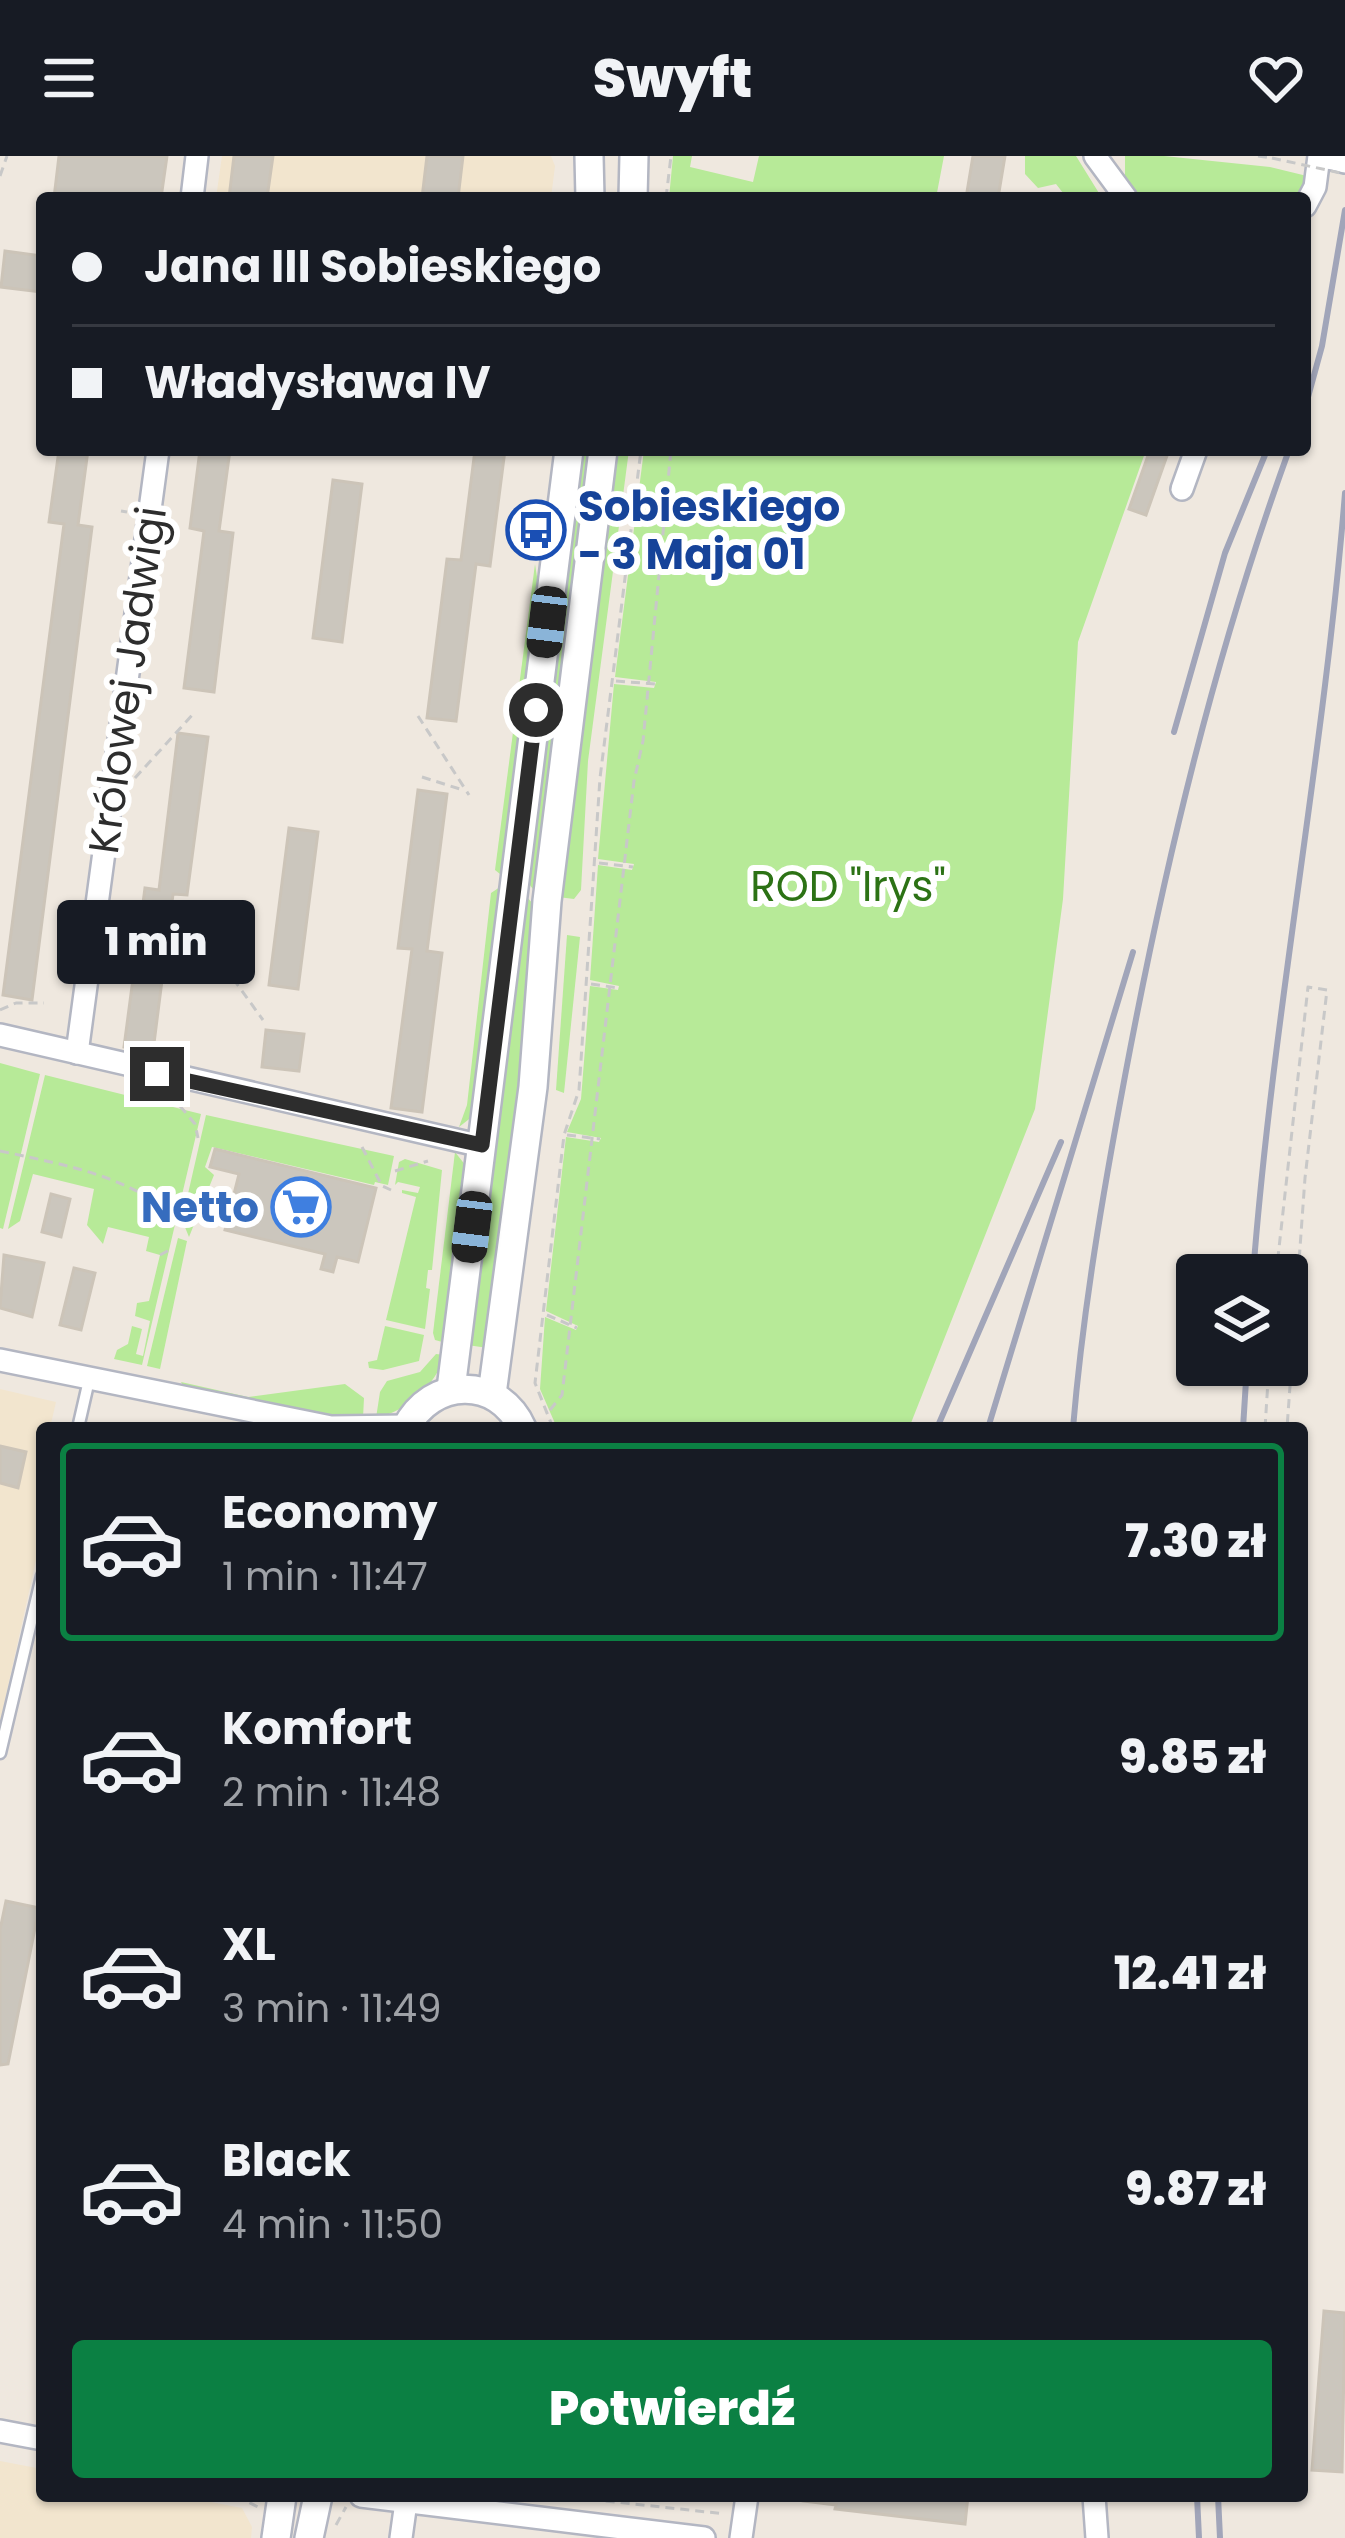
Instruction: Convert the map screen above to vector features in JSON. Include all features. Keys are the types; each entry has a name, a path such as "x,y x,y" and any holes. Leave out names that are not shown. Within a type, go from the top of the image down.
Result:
{"street":[{"path":"193,192 197,156"},
{"path":"589,156 590,192"},
{"path":"633,192 634,156"},
{"path":"1311,196 1319,156"},
{"path":"1333,156 1345,159"},
{"path":"1105,161 1123,192"},
{"name":"Królowej Jadwigi","path":"77,1053 157,456"},
{"path":"451,1389 567,456"},
{"path":"492,1394 532,1087 547,902 602,456"},
{"path":"1182,489 1194,456"},
{"path":"0,1035 482,1145"},
{"path":"0,1360 302,1422"},
{"path":"410,1422 424,1402 465,1388 492,1394 518,1422"},
{"path":"0,2431 36,2438"},
{"path":"276,2538 281,2502"},
{"path":"310,2538 317,2502"},
{"path":"401,2538 406,2502 562,2529 704,2538"},
{"path":"741,2538 746,2502"},
{"path":"1094,2502 1096,2538"}],"lane":[{"path":"79,1422 89,1380"},
{"path":"0,1753 36,1601"}],"path":[{"path":"0,176 7,156"},
{"path":"668,192 671,156"},
{"path":"1258,156 1345,174"},
{"path":"551,1422 535,1383 565,1126 579,1090 600,778 639,456"},
{"path":"550,1409 562,1395 585,1196 597,1139 670,456"},
{"path":"616,681 656,684"},
{"path":"110,806 195,712"},
{"path":"418,716 469,795 422,777"},
{"path":"599,862 633,867"},
{"path":"198,931 263,1020"},
{"path":"591,984 615,987"},
{"path":"1278,1254 1308,987 1327,989 1300,1254"},
{"path":"0,1010 16,1003 44,1003"},
{"path":"180,1106 195,1124 198,1138"},
{"path":"567,1135 597,1139"},
{"path":"362,1147 382,1186 391,1190"},
{"path":"0,1150 96,1172 146,1193 179,1219"},
{"path":"395,1171 428,1161"},
{"path":"585,1196 593,1198"},
{"path":"160,1255 173,1248"},
{"path":"547,1315 578,1328"},
{"path":"1265,1422 1268,1386"},
{"path":"1287,1422 1290,1386"},
{"path":"608,2502 719,2516 729,2511"}],"shaded area":[{"path":"222,156 551,156 555,166 552,192 217,192"},
{"path":"0,1389 56,1402 51,1422 36,1422 36,1560 0,1722"},
{"path":"0,2461 36,2468 36,2502 211,2502 242,2508 252,2527 251,2538 0,2538"}],"green space":[{"path":"673,156 692,156 690,167 753,182 759,156 944,156 937,192 670,192"},
{"path":"1025,156 1076,156 1098,192 1062,192 1056,184 1038,188 1025,174"},
{"path":"1125,156 1270,167 1307,176 1300,192 1136,192 1125,177"},
{"path":"578,456 591,456 536,893 526,880"},
{"path":"613,456 628,456 588,761 581,890 574,899 558,897"},
{"name":"ROD \"Irys\"","path":"643,456 1144,456 1078,642 1063,899 1035,1109 911,1422 554,1422 540,1389 545,1317 576,1330 578,1326 546,1311 566,1137 599,1142 601,1138 567,1132 581,1099 590,986 618,990 619,986 590,980 598,865 632,870 634,864 598,859 614,684 654,688 656,682 615,677"},
{"path":"535,564 539,590 505,878 495,870"},
{"path":"500,887 473,1116 459,1127 467,1105 491,893"},
{"path":"524,894 536,907 526,1038 488,1348 467,1345"},
{"path":"567,935 580,937 564,1093 556,1090"},
{"path":"0,1063 40,1074 3,1229 0,1228"},
{"path":"45,1075 201,1114 142,1365 114,1359 117,1350 128,1344 132,1326 142,1329 136,1354 143,1356 150,1321 135,1316 137,1303 149,1301 160,1255 146,1251 149,1237 108,1227 103,1244 87,1225 94,1189 33,1174 20,1221 8,1229"},
{"path":"206,1115 394,1156 388,1185 212,1147 205,1167 214,1175 189,1237 182,1220"},
{"path":"455,1152 466,1166 446,1343 435,1340 433,1333"},
{"path":"405,1159 442,1170 425,1329 386,1320 416,1197 402,1190 418,1193 420,1187 395,1185 399,1162"},
{"path":"178,1238 187,1241 160,1369 147,1366"},
{"path":"385,1326 424,1335 419,1361 383,1370 369,1368 368,1362 377,1360"},
{"path":"436,1354 445,1355 427,1386 409,1403 376,1418 387,1381 420,1372"},
{"path":"181,1382 248,1397 345,1384 364,1398 363,1418 316,1414 185,1389"}],"building":[{"path":"59,156 167,156 162,192 55,192"},
{"path":"234,156 273,156 268,192 230,192"},
{"path":"427,156 463,156 459,192 423,192"},
{"path":"973,156 1005,156 999,192 967,192"},
{"path":"5,251 36,255 36,291 1,287"},
{"path":"58,456 87,456 78,525 92,527 32,1000 3,995 64,524 49,522"},
{"path":"199,456 229,456 219,531 233,533 214,692 184,688 204,531 190,528"},
{"path":"474,456 504,456 490,566 476,564 456,721 427,718 447,559 461,560"},
{"path":"1148,456 1167,456 1146,515 1129,509"},
{"path":"333,480 362,484 342,642 313,638"},
{"path":"178,733 208,737 187,895 173,894 153,1051 124,1047 145,888 159,890"},
{"path":"418,790 447,794 427,951 442,953 422,1112 391,1108 412,949 398,948"},
{"path":"289,828 318,832 298,989 269,985"},
{"path":"266,1030 304,1034 299,1071 262,1067"},
{"name":"Netto","path":"215,1149 376,1188 358,1262 337,1257 333,1272 321,1269 325,1254 225,1230 239,1174 210,1167"},
{"path":"51,1194 70,1199 61,1237 42,1232"},
{"path":"4,1255 44,1263 32,1317 0,1308"},
{"path":"74,1268 95,1273 81,1330 60,1325"},
{"path":"0,1446 26,1452 18,1488 0,1483"},
{"path":"6,1901 36,1907 8,2064 0,2065 0,1930"},
{"path":"1324,2311 1345,2313 1342,2472 1312,2470"},
{"path":"811,2502 967,2502 965,2524 835,2509 836,2505"}],"railway":[{"path":"1311,386 1345,210"},
{"path":"1174,732 1225,553 1265,456"},
{"path":"1074,1422 1102,1207 1157,917 1215,682 1287,456"},
{"path":"1255,1254 1345,493"},
{"path":"990,1422 1133,952"},
{"path":"940,1422 1061,1142"},
{"path":"1243,1422 1246,1386"},
{"path":"1197,2502 1199,2538"},
{"path":"1218,2502 1220,2538"}],"place":[{"name":"Sobieskiego - 3 Maja 01","path":"536,530"},
{"name":"Netto","path":"301,1207"}],"route":[{"path":"157,1074 482,1145 536,710"}]}
